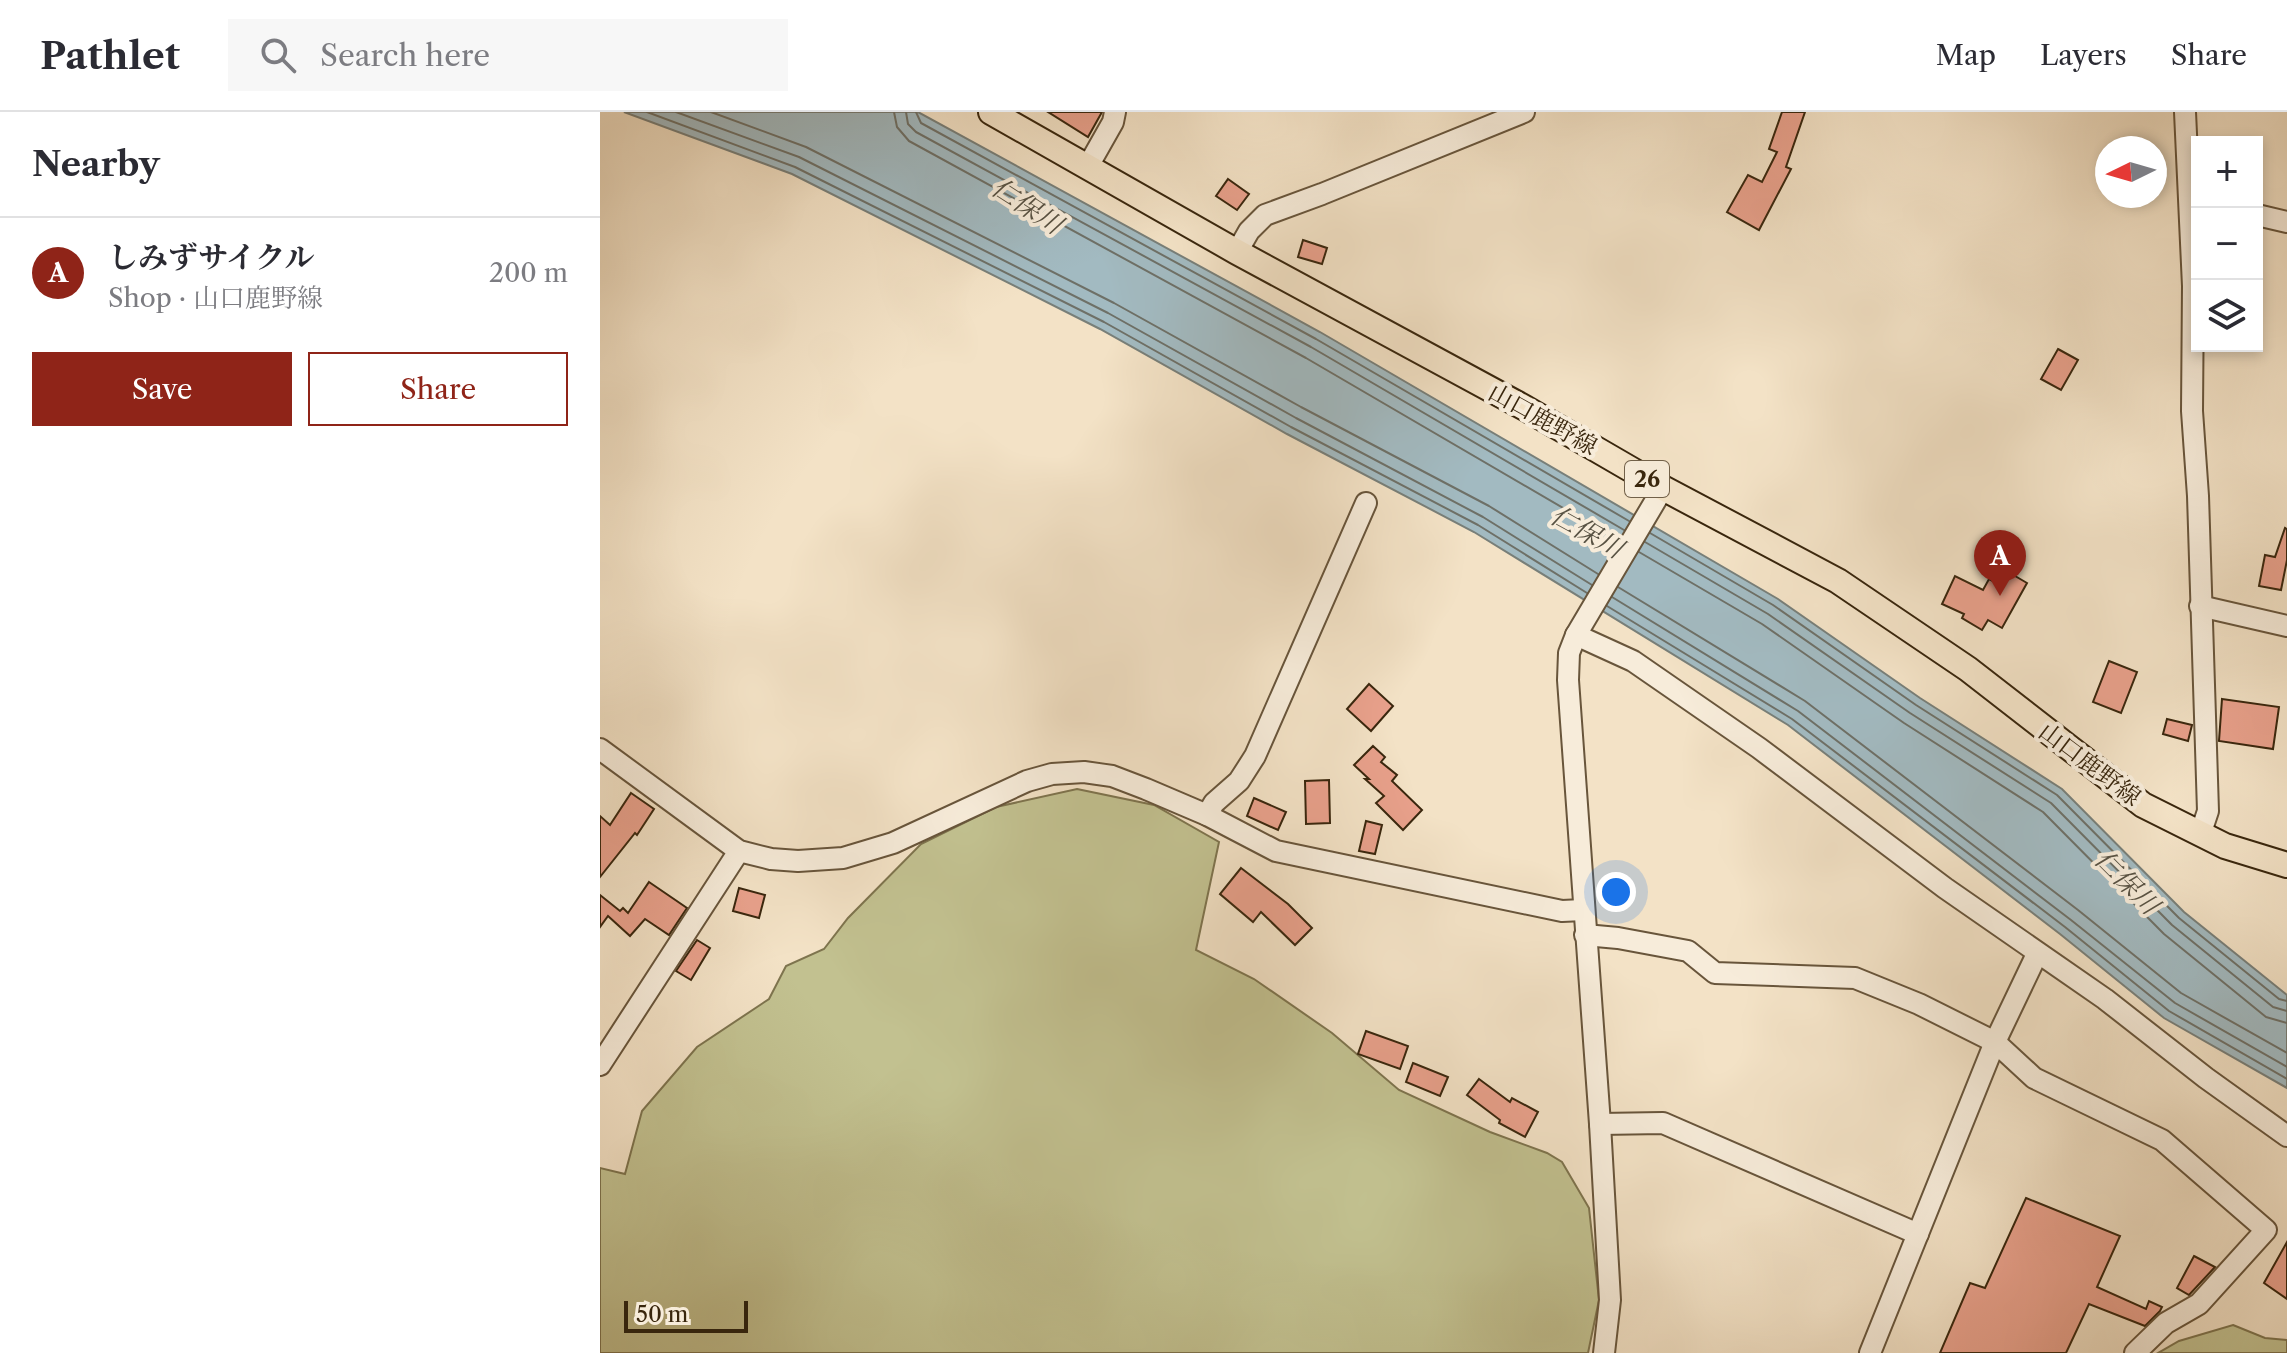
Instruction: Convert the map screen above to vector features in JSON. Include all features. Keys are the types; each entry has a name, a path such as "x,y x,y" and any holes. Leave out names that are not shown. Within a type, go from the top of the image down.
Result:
{"main road":[{"name":"山口鹿野線","path":"991,112 1237,252 1525,408 1658,498 1838,581 1968,669 2143,805 2225,846 2287,865"}],"street":[{"path":"1087,168 1113,122 1115,112"},
{"path":"1237,252 1249,231 1265,215 1524,112"},
{"path":"2185,112 2191,171"},
{"path":"2194,208 2192,411 2198,496 2208,811 2200,835"},
{"path":"2263,216 2287,222"},
{"path":"1604,1353 1610,1300 1568,680 1569,653 1578,632 1658,498"},
{"path":"1207,815 1214,803 1239,781 1255,756 1366,503"},
{"path":"2200,606 2287,626"},
{"path":"1578,632 1633,661 1759,748 2037,954 2105,999 2287,1136"},
{"path":"600,749 739,851 771,859 843,858 893,843 1027,781 1052,774 1084,772 1112,776 1207,815 1276,851 1562,911 1583,910"},
{"path":"600,1065 739,851"},
{"path":"1585,935 1688,951 1715,973 1855,978 1919,1004 1995,1042 2034,1078 2162,1140 2266,1230 2199,1304 2166,1323 2135,1353"},
{"path":"1870,1353 1995,1042 2037,954"},
{"path":"1600,1124 1663,1123 1918,1234"}],"shaded area":[{"path":"1077,789 1154,805 1219,842 1196,950 1254,979 1332,1033 1399,1090 1562,1162 1589,1208 1599,1300 1588,1353 600,1353 600,1168 625,1174 642,1111 697,1047 769,999 786,966 824,949 848,918 921,844 996,807"},
{"path":"2233,1325 2265,1338 2287,1340 2287,1353 2158,1353 2179,1341"}],"water":[{"name":"仁保川","path":"624,112 918,112 1320,332 1778,599 1920,698 2062,789 2184,912 2287,995 2287,1088 2164,1018 1788,725 1474,532 1287,434 1100,329 792,174"}],"building":[{"path":"1048,112 1102,112 1088,137"},
{"path":"1782,112 1805,112 1786,167 1791,169 1759,230 1727,212 1748,175 1762,182 1777,152 1769,149"},
{"path":"1228,179 1249,194 1237,210 1216,196"},
{"path":"1303,240 1327,248 1322,264 1298,257"},
{"path":"2058,349 2078,360 2061,390 2041,379"},
{"path":"2285,528 2287,560 2281,590 2259,586 2265,555 2275,557"},
{"path":"2010,573 2027,583 2002,628 1988,620 1982,630 1962,618 1964,614 1942,604 1955,576 1983,590 1989,579 2003,587"},
{"path":"2109,661 2137,672 2121,713 2093,702"},
{"path":"1369,684 1393,706 1371,731 1347,709"},
{"path":"2222,699 2279,707 2273,749 2219,741"},
{"path":"2167,719 2192,725 2188,741 2163,734"},
{"path":"1373,746 1385,757 1381,762 1397,775 1392,781 1422,810 1403,830 1376,803 1384,796 1354,765"},
{"path":"1329,780 1330,823 1306,824 1305,781"},
{"path":"631,793 654,809 637,835 635,833 600,877 600,816 610,825"},
{"path":"1254,798 1286,812 1278,830 1247,816"},
{"path":"1366,821 1382,825 1375,854 1359,851"},
{"path":"1241,868 1288,904 1312,928 1295,945 1261,912 1253,922 1220,894"},
{"path":"649,882 687,908 669,935 645,919 630,936 608,916 600,927 600,895 620,911 623,908 628,913"},
{"path":"739,888 765,895 759,918 733,911"},
{"path":"697,940 710,948 691,980 676,971"},
{"path":"1366,1031 1408,1046 1400,1069 1358,1054"},
{"path":"1413,1063 1448,1077 1440,1096 1406,1082"},
{"path":"1479,1079 1510,1102 1512,1098 1538,1112 1525,1137 1499,1123 1500,1120 1467,1095"},
{"path":"2026,1198 2120,1236 2097,1287 2146,1309 2149,1301 2162,1307 2160,1311 2145,1326 2089,1304 2066,1353 1940,1353 1970,1283 1985,1288"},
{"path":"2287,1242 2287,1299 2264,1283"},
{"path":"2194,1256 2215,1267 2189,1295 2177,1288"}],"place":[{"name":"しみずサイクル","path":"2000,596"}]}
